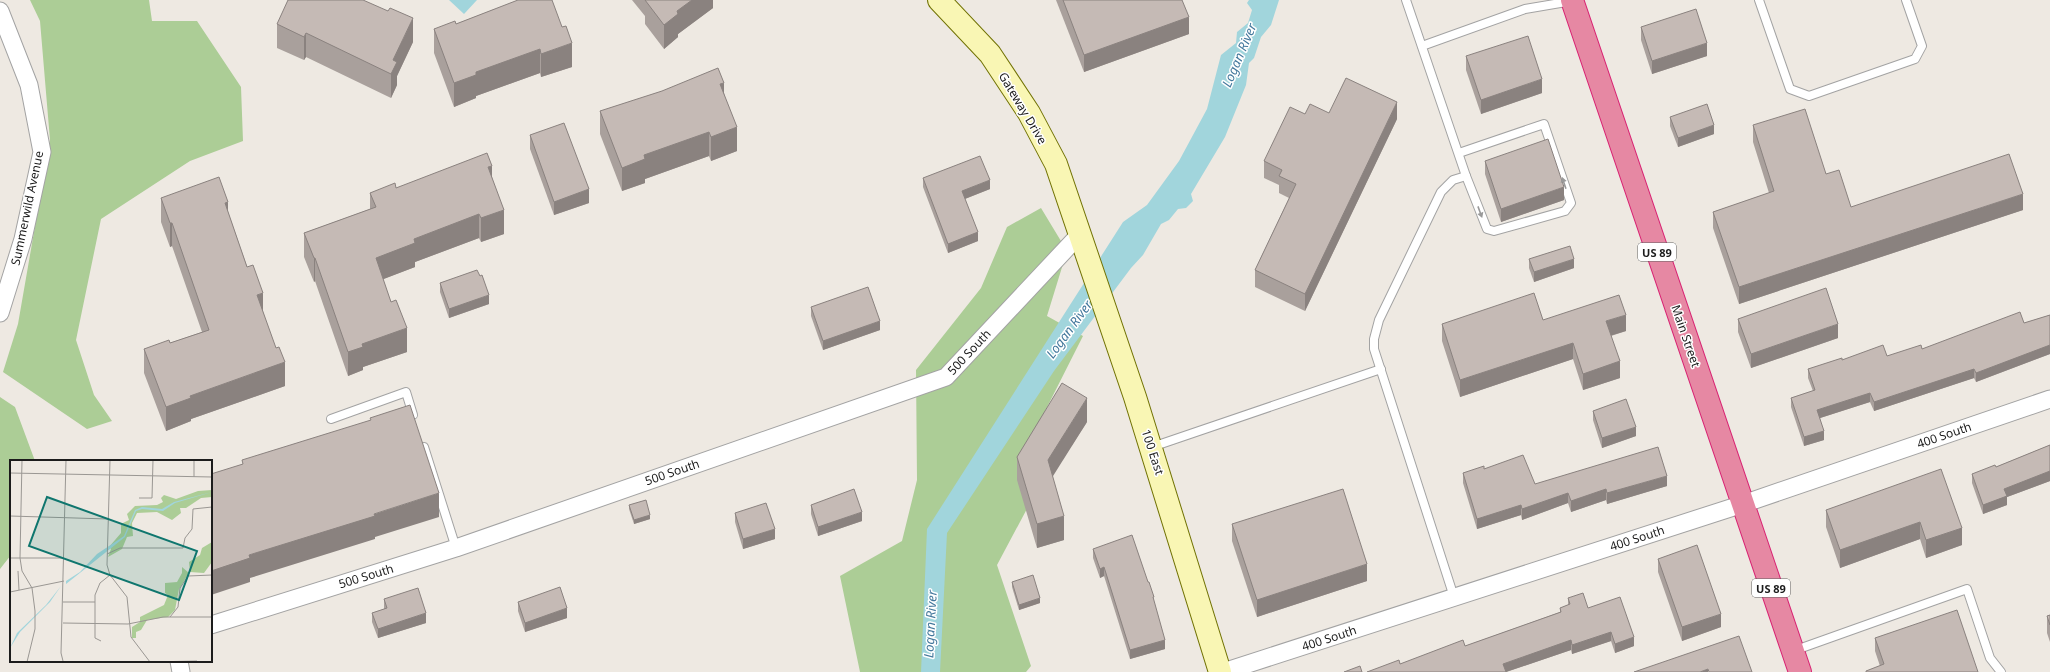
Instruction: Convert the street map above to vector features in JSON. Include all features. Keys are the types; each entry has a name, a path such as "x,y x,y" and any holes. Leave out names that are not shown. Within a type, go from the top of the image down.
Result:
{"highway":[{"name":"Main Street","path":"1573,0 1800,672"}],"main road":[{"name":"Gateway Drive","path":"939,0 990,54 1030,113 1056,164 1080,234"},
{"name":"100 East","path":"1080,234 1151,448 1220,672"}],"street":[{"name":"Summerwild Avenue","path":"0,11 29,85 42,152 23,239 0,313"},
{"name":"500 South","path":"212,625 456,548 946,377 1080,234"},
{"name":"400 South","path":"1223,672 1743,504 2050,399"},
{"path":"179,662 181,672"}],"lane":[{"path":"1406,0 1466,176 1487,229 1494,231 1565,211 1571,203 1544,124 1459,153"},
{"path":"1422,46 1524,9 1573,0"},
{"path":"1759,0 1790,89 1809,96 1915,59 1922,46 1906,0"},
{"path":"1454,597 1380,369 1374,349 1374,339 1380,320 1441,192 1453,180 1466,176"},
{"path":"1151,448 1380,369"},
{"path":"331,419 406,392 416,422"},
{"path":"421,438 456,548"},
{"path":"1793,651 1967,589 1990,658 2002,672"}],"green space":[{"path":"30,0 149,0 152,21 197,21 241,87 243,141 190,161 101,219 76,340 94,395 112,421 87,429 3,372 18,324 50,140 40,21"},
{"path":"1041,208 1067,251 1047,316 1083,336 1037,427 1029,505 997,565 1031,666 1026,672 860,672 840,576 902,541 917,480 916,370 981,288 1007,227"},
{"path":"0,397 15,407 35,460 10,460 10,556 0,569"}],"water":[{"path":"449,0 477,0 464,14"},
{"name":"Logan River","path":"1249,0 1279,0 1271,25 1261,37 1254,58 1249,63 1246,85 1225,137 1191,194 1193,201 1186,208 1178,209 1169,220 1161,224 1143,255 1131,268 1054,371 947,533 940,672 921,672 927,529 1123,222 1147,205 1179,161 1207,109 1221,55 1236,43 1237,32 1248,23 1252,10 1247,3"}],"building":[{"path":"288,0 363,0 388,11 390,8 413,18 393,60 397,62 391,74 306,33 304,37 277,24"},
{"path":"518,0 552,0 562,27 566,26 572,43 541,54 540,49 476,72 476,75 454,83 434,29 455,21 456,24"},
{"path":"645,0 692,0 677,11 678,14 664,25"},
{"path":"1063,0 1182,0 1189,17 1084,55"},
{"path":"1696,9 1707,43 1652,61 1641,27"},
{"path":"1528,36 1542,79 1481,100 1466,56"},
{"path":"718,68 724,83 720,84 737,127 711,137 709,132 644,155 645,159 622,168 600,111 662,91"},
{"path":"1346,78 1397,102 1305,294 1255,270 1296,184 1279,176 1282,170 1264,161 1290,107 1305,114 1310,104 1329,113"},
{"path":"1707,104 1714,125 1678,138 1670,117"},
{"path":"1805,109 1826,174 1839,170 1851,207 2009,154 2023,194 1739,287 1713,212 1774,191 1753,125"},
{"path":"564,123 589,189 554,202 530,135"},
{"path":"1548,139 1564,187 1501,209 1485,161"},
{"path":"487,153 492,166 488,167 504,210 481,218 479,214 414,239 415,243 376,258 391,302 396,300 407,328 362,344 363,347 348,352 315,258 304,233 376,207 370,193 395,183 396,188"},
{"path":"980,156 990,180 962,191 978,232 948,244 923,178"},
{"path":"219,177 228,202 225,203 247,267 253,265 263,293 257,295 276,348 279,347 285,362 190,396 191,398 166,407 144,349 169,340 170,343 209,330 172,223 170,223 161,198"},
{"path":"1570,246 1574,259 1534,272 1529,259"},
{"path":"477,270 480,276 482,275 489,295 449,309 440,283"},
{"path":"868,287 880,321 823,341 811,307"},
{"path":"1826,288 1838,324 1751,354 1738,319"},
{"path":"1534,293 1543,320 1619,295 1626,315 1606,321 1620,361 1583,374 1573,343 1460,380 1442,324"},
{"path":"2020,312 2024,323 2050,315 2050,345 1976,373 1974,369 1874,402 1870,393 1817,410 1824,431 1804,437 1791,398 1815,390 1808,369 1842,358 1842,360 1883,345 1887,356 1921,345 1922,349"},
{"path":"1062,383 1087,398 1048,460 1064,516 1037,524 1017,457"},
{"path":"1626,399 1636,427 1602,438 1593,411"},
{"path":"410,405 439,493 374,514 375,516 249,555 250,558 212,571 212,474 243,464 242,460 371,420 370,418"},
{"path":"2050,445 2050,471 2004,489 2007,496 1983,505 1972,474 1995,465 1996,467"},
{"path":"1658,447 1667,476 1607,493 1606,489 1571,501 1568,493 1522,509 1521,505 1477,519 1463,473 1484,466 1484,469 1523,455 1535,484"},
{"path":"1941,469 1962,528 1926,540 1920,522 1840,550 1826,510"},
{"path":"854,489 862,512 818,527 811,505"},
{"path":"1343,489 1367,564 1257,600 1232,524"},
{"path":"646,500 650,515 634,520 629,505"},
{"path":"766,503 775,529 743,539 735,513"},
{"path":"1132,535 1154,597 1165,640 1130,650 1104,567 1100,569 1093,549"},
{"path":"1697,545 1721,614 1682,627 1658,559"},
{"path":"1033,575 1040,598 1019,605 1012,582"},
{"path":"560,587 567,608 525,623 518,602"},
{"path":"418,588 426,613 378,629 372,613 387,608 384,599"},
{"path":"1583,593 1588,608 1620,597 1634,637 1615,644 1611,632 1572,645 1571,640 1503,664 1506,672 1367,672 1399,660 1400,664 1463,640 1465,646 1561,612 1560,608 1570,604 1568,598"},
{"path":"1957,610 1978,672 1866,672 1884,664 1875,638"},
{"path":"2050,615 2050,625 2047,616"},
{"path":"1739,636 1752,672 1709,672 1708,669 1700,672 1634,672"},
{"path":"1360,666 1362,672 1344,672"}]}
